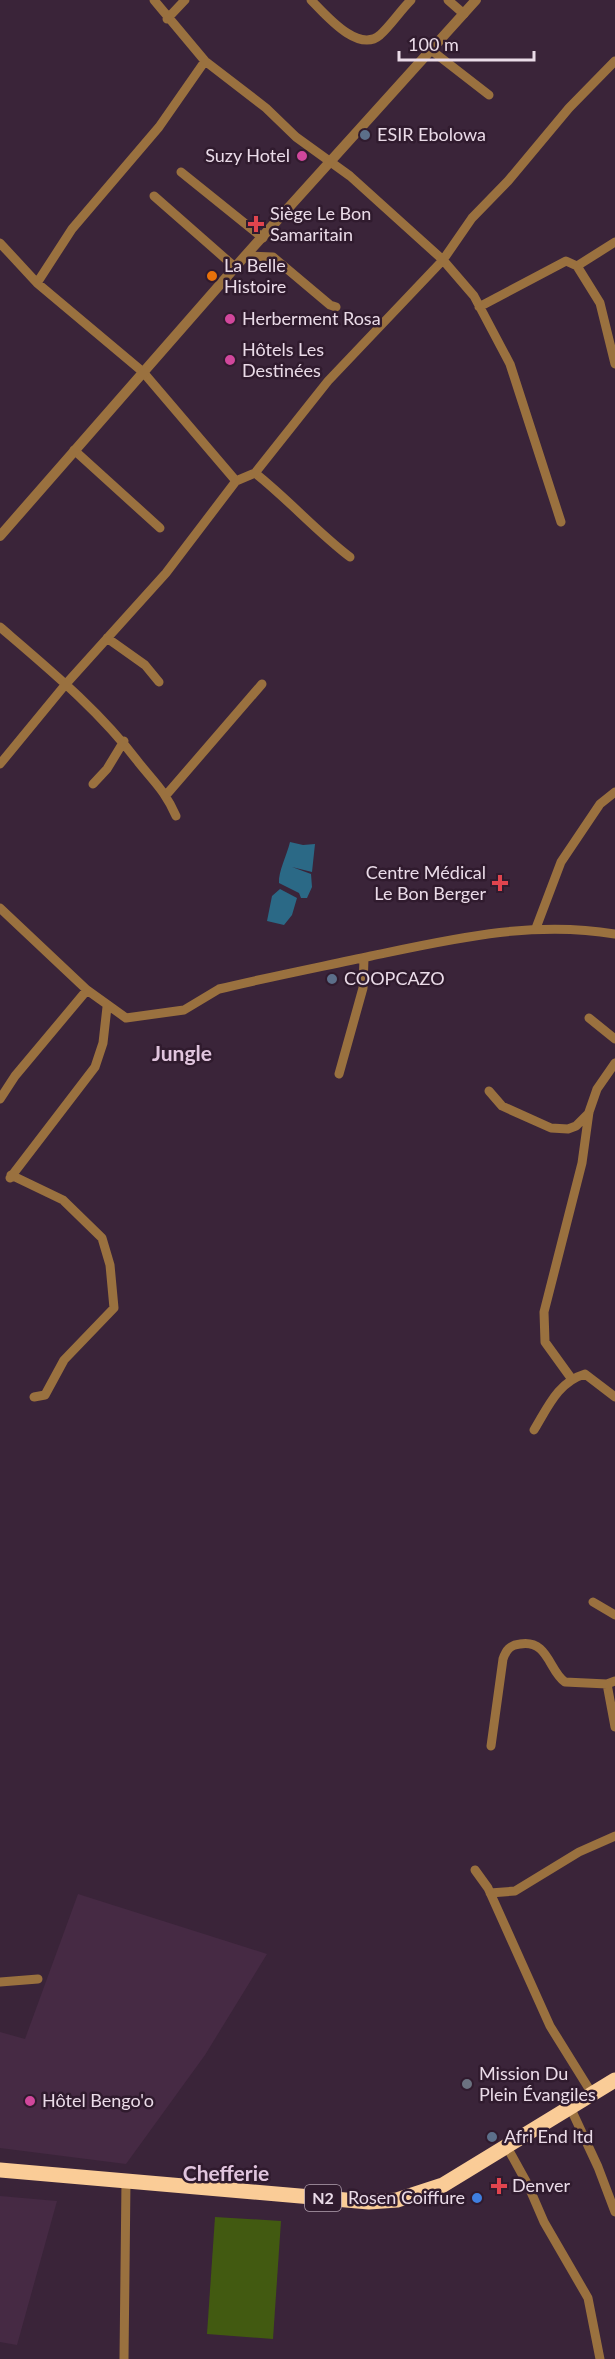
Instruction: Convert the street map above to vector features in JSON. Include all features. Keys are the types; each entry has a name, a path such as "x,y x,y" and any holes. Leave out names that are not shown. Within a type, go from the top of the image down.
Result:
{"highway":[{"name":"N2","path":"0,2170 369,2202 398,2200 443,2185 570,2108 591,2092 615,2080"}],"street":[{"path":"154,0 167,19 205,61 329,162 350,176 443,260 474,296 510,364 561,522"},
{"path":"167,19 185,0"},
{"path":"311,0 355,38 365,41 381,34 411,0"},
{"path":"448,0 464,14"},
{"path":"1,534 245,256 264,238 329,162 476,0"},
{"path":"431,50 489,95"},
{"path":"36,283 72,230 159,127 205,61"},
{"path":"0,764 65,685 166,573 236,481 255,473 328,381 443,260 472,218 508,181 569,108 615,61"},
{"path":"181,172 264,238"},
{"path":"153,195 236,268"},
{"path":"577,266 615,242"},
{"path":"0,243 36,283 143,372 236,481"},
{"path":"245,256 273,257 330,306 336,307"},
{"path":"479,307 566,261 577,266 600,303 615,364"},
{"path":"74,450 160,528"},
{"path":"255,473 350,557"},
{"path":"0,627 100,715 166,794 176,816"},
{"path":"107,638 145,665 159,682"},
{"path":"166,794 262,684"},
{"path":"93,784 107,769 124,741"},
{"path":"536,927 561,862 600,804 615,792"},
{"path":"0,908 87,990 107,1007 126,1018 184,1010 219,989 466,936 536,927 588,929 615,934"},
{"path":"339,1074 363,988 364,958"},
{"path":"0,1099 15,1076 87,990"},
{"path":"33,1397 45,1395 64,1360 114,1308 110,1265 102,1238 63,1200 10,1177 95,1067 104,1043 107,1007"},
{"path":"589,1018 615,1039"},
{"path":"570,1378 545,1342 544,1312 582,1162 589,1112 597,1089 615,1063"},
{"path":"489,1091 502,1106 551,1128 568,1129 576,1126 589,1112"},
{"path":"534,1430 560,1389 570,1378 585,1374 615,1397"},
{"path":"593,1602 615,1615"},
{"path":"491,1746 503,1659 506,1651 513,1645 525,1643 539,1648 549,1656 560,1679 565,1682 611,1683 615,1727"},
{"path":"490,1893 515,1891 579,1852 615,1836"},
{"path":"475,1869 490,1893 550,2026 591,2092"},
{"path":"0,1982 38,1979"},
{"path":"570,2108 598,2167 615,2212"},
{"path":"507,2147 528,2185 544,2222 588,2298 600,2359"},
{"path":"124,2359 126,2181"}],"shaded area":[{"path":"78,1894 267,1954 205,2055 126,2164 0,2148 0,2032 25,2039"},
{"path":"0,2196 57,2201 17,2345 0,2342"}],"green space":[{"path":"215,2217 281,2221 273,2339 207,2334"}],"water":[{"path":"290,842 303,845 315,844 312,872 292,867 311,874 312,887 307,898 301,898 299,893 279,883"},
{"path":"280,889 297,898 292,915 284,925 267,921 272,896"}],"place":[{"name":"ESIR Ebolowa","path":"365,135"},
{"name":"Suzy Hotel","path":"302,156"},
{"name":"Siège Le Bon Samaritain","path":"256,224"},
{"name":"La Belle Histoire","path":"212,276"},
{"name":"Herberment Rosa","path":"230,319"},
{"name":"Hôtels Les Destinées","path":"230,360"},
{"name":"Centre Médical Le Bon Berger","path":"500,883"},
{"name":"COOPCAZO","path":"332,979"},
{"name":"Mission Du Plein Évangiles","path":"467,2084"},
{"name":"Hôtel Bengo'o","path":"30,2101"},
{"name":"Afri End ltd","path":"492,2137"},
{"name":"Denver","path":"499,2186"},
{"name":"Rosen Coiffure","path":"477,2198"}],"district":[{"name":"Jungle","path":"182,1054"},
{"name":"Chefferie","path":"226,2174"}]}
